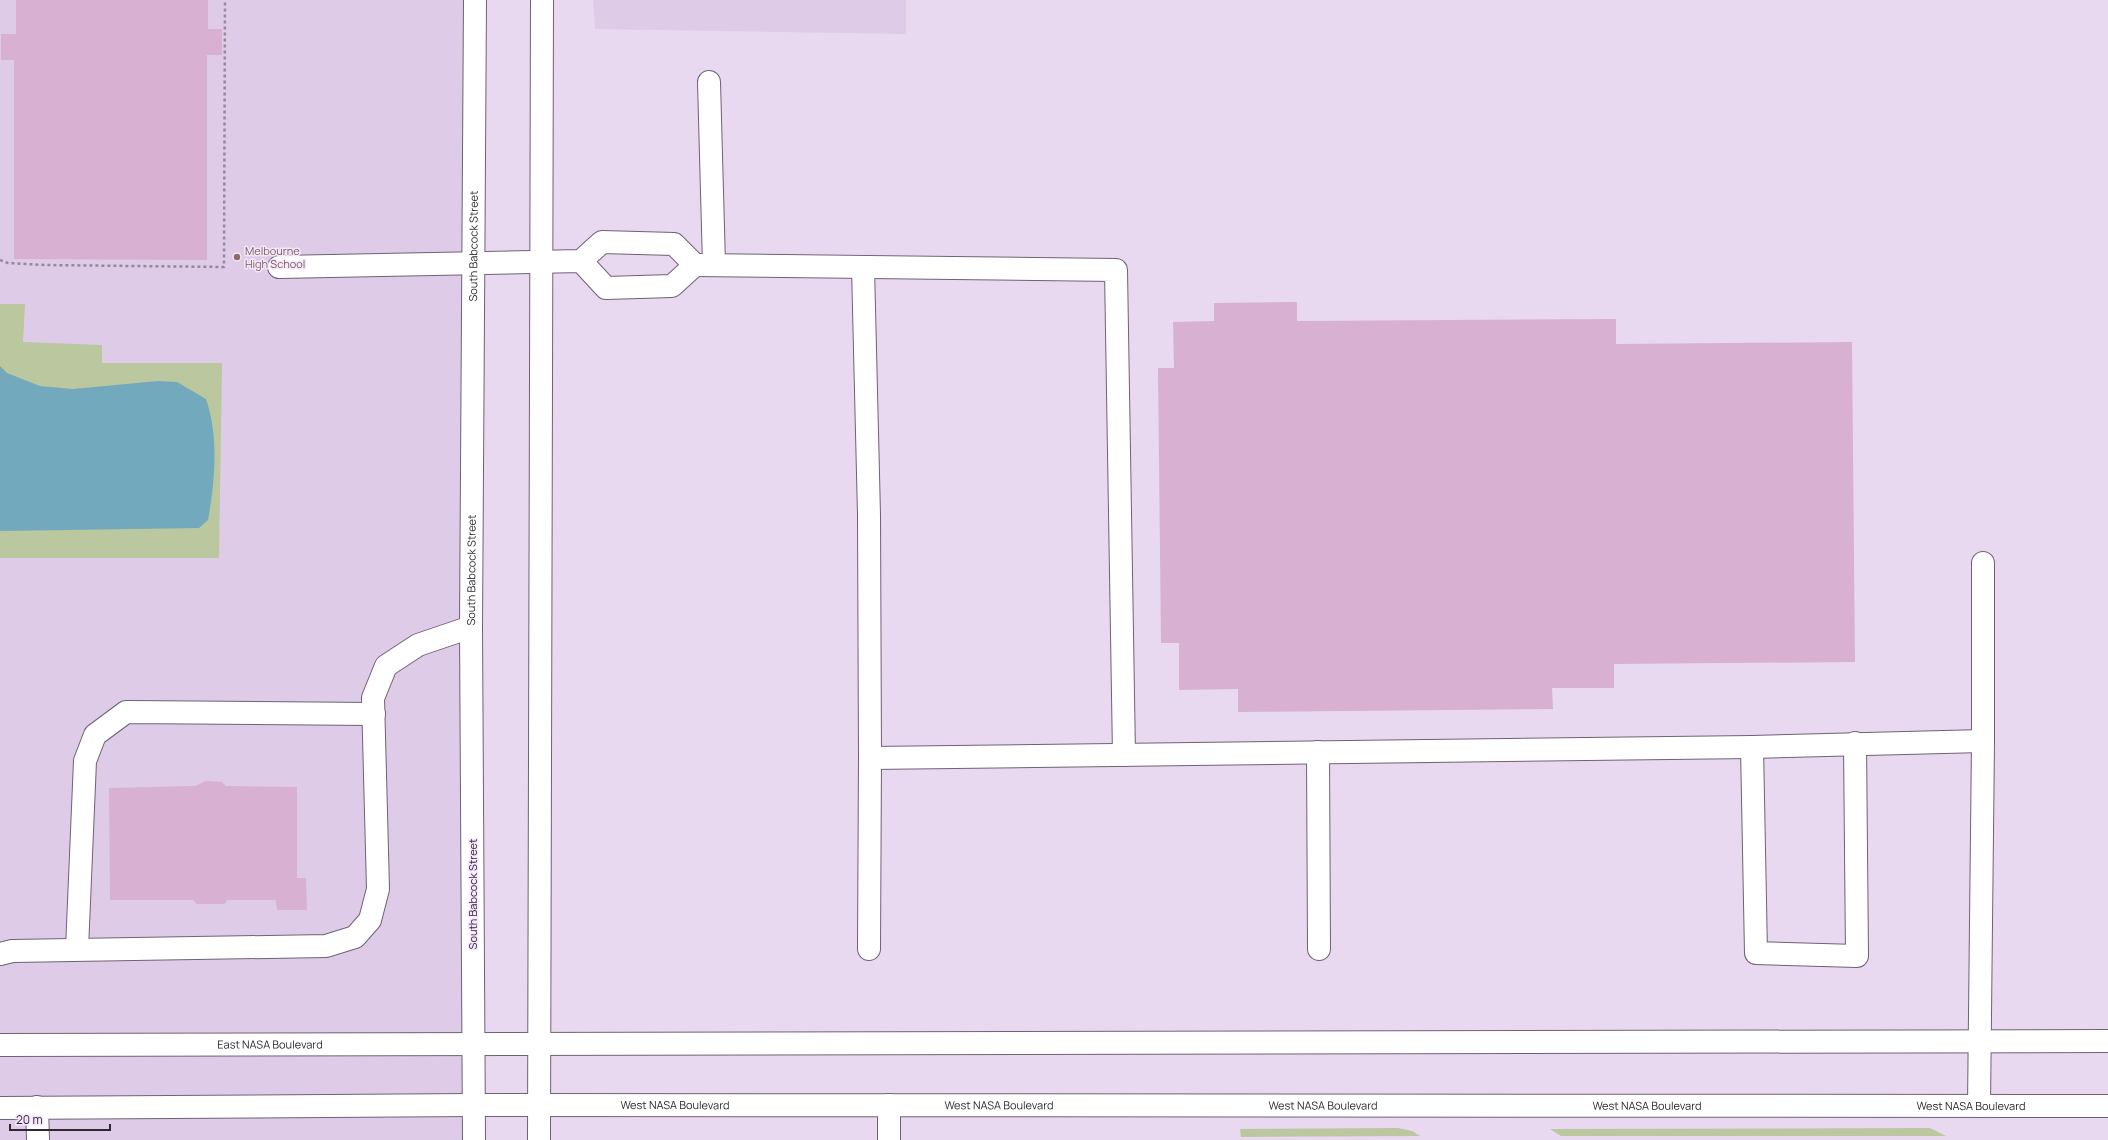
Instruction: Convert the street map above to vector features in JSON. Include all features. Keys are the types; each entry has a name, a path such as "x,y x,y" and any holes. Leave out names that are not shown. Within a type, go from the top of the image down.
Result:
{"main road":[{"name":"South Babcock Street","path":"474,1140 471,627 475,263 475,0"},
{"path":"539,1140 542,0"},
{"path":"704,265 709,82"},
{"path":"279,267 581,261 602,242 674,244 704,265"},
{"path":"581,261 606,288 672,286 704,265 1116,270 1124,755"},
{"path":"863,267 869,515 869,949"},
{"path":"1979,1106 1983,741 1983,563"},
{"path":"0,954 12,950 326,946 355,937 370,920 378,889 373,698 386,666 418,645 471,627"},
{"path":"77,949 85,760 95,735 126,712 374,714"},
{"path":"870,758 1752,747 1855,743 1983,741"},
{"path":"1752,747 1756,953 1857,956 1855,743"},
{"path":"1318,752 1319,949"},
{"path":"540,1044 2108,1041"},
{"name":"East NASA Boulevard","path":"0,1045 540,1044"},
{"path":"0,1108 539,1105"},
{"name":"West NASA Boulevard","path":"539,1105 2108,1106"},
{"path":"889,1105 889,1140"},
{"path":"37,1107 38,1140"}],"path":[{"path":"0,260 8,263 45,265 224,267 225,0"}],"shaded area":[{"path":"0,0 475,0 474,1140 0,1140"},
{"path":"593,0 906,0 906,34 595,29"}],"green space":[{"path":"0,304 25,304 23,342 102,345 102,363 222,363 219,558 0,558"},
{"path":"1398,1128 1412,1131 1420,1136 1241,1137 1240,1129"},
{"path":"1930,1128 1946,1136 1561,1136 1550,1129"}],"water":[{"path":"0,366 7,373 40,386 73,389 158,381 177,382 206,399 213,428 214,444 214,475 208,520 199,528 0,531"}],"building":[{"path":"16,0 208,0 208,29 222,29 222,55 207,55 207,260 14,259 14,60 1,60 1,34 16,34"},
{"path":"1297,302 1297,321 1616,319 1616,344 1852,342 1855,662 1614,664 1614,688 1552,688 1553,709 1238,712 1238,689 1179,690 1179,643 1161,643 1158,368 1174,368 1173,322 1214,321 1214,303"},
{"path":"206,781 222,782 226,786 297,787 297,878 306,878 307,910 277,910 276,900 227,900 225,904 197,904 193,900 110,900 109,788 195,786"}],"place":[{"name":"Melbourne High School","path":"237,257"}]}
